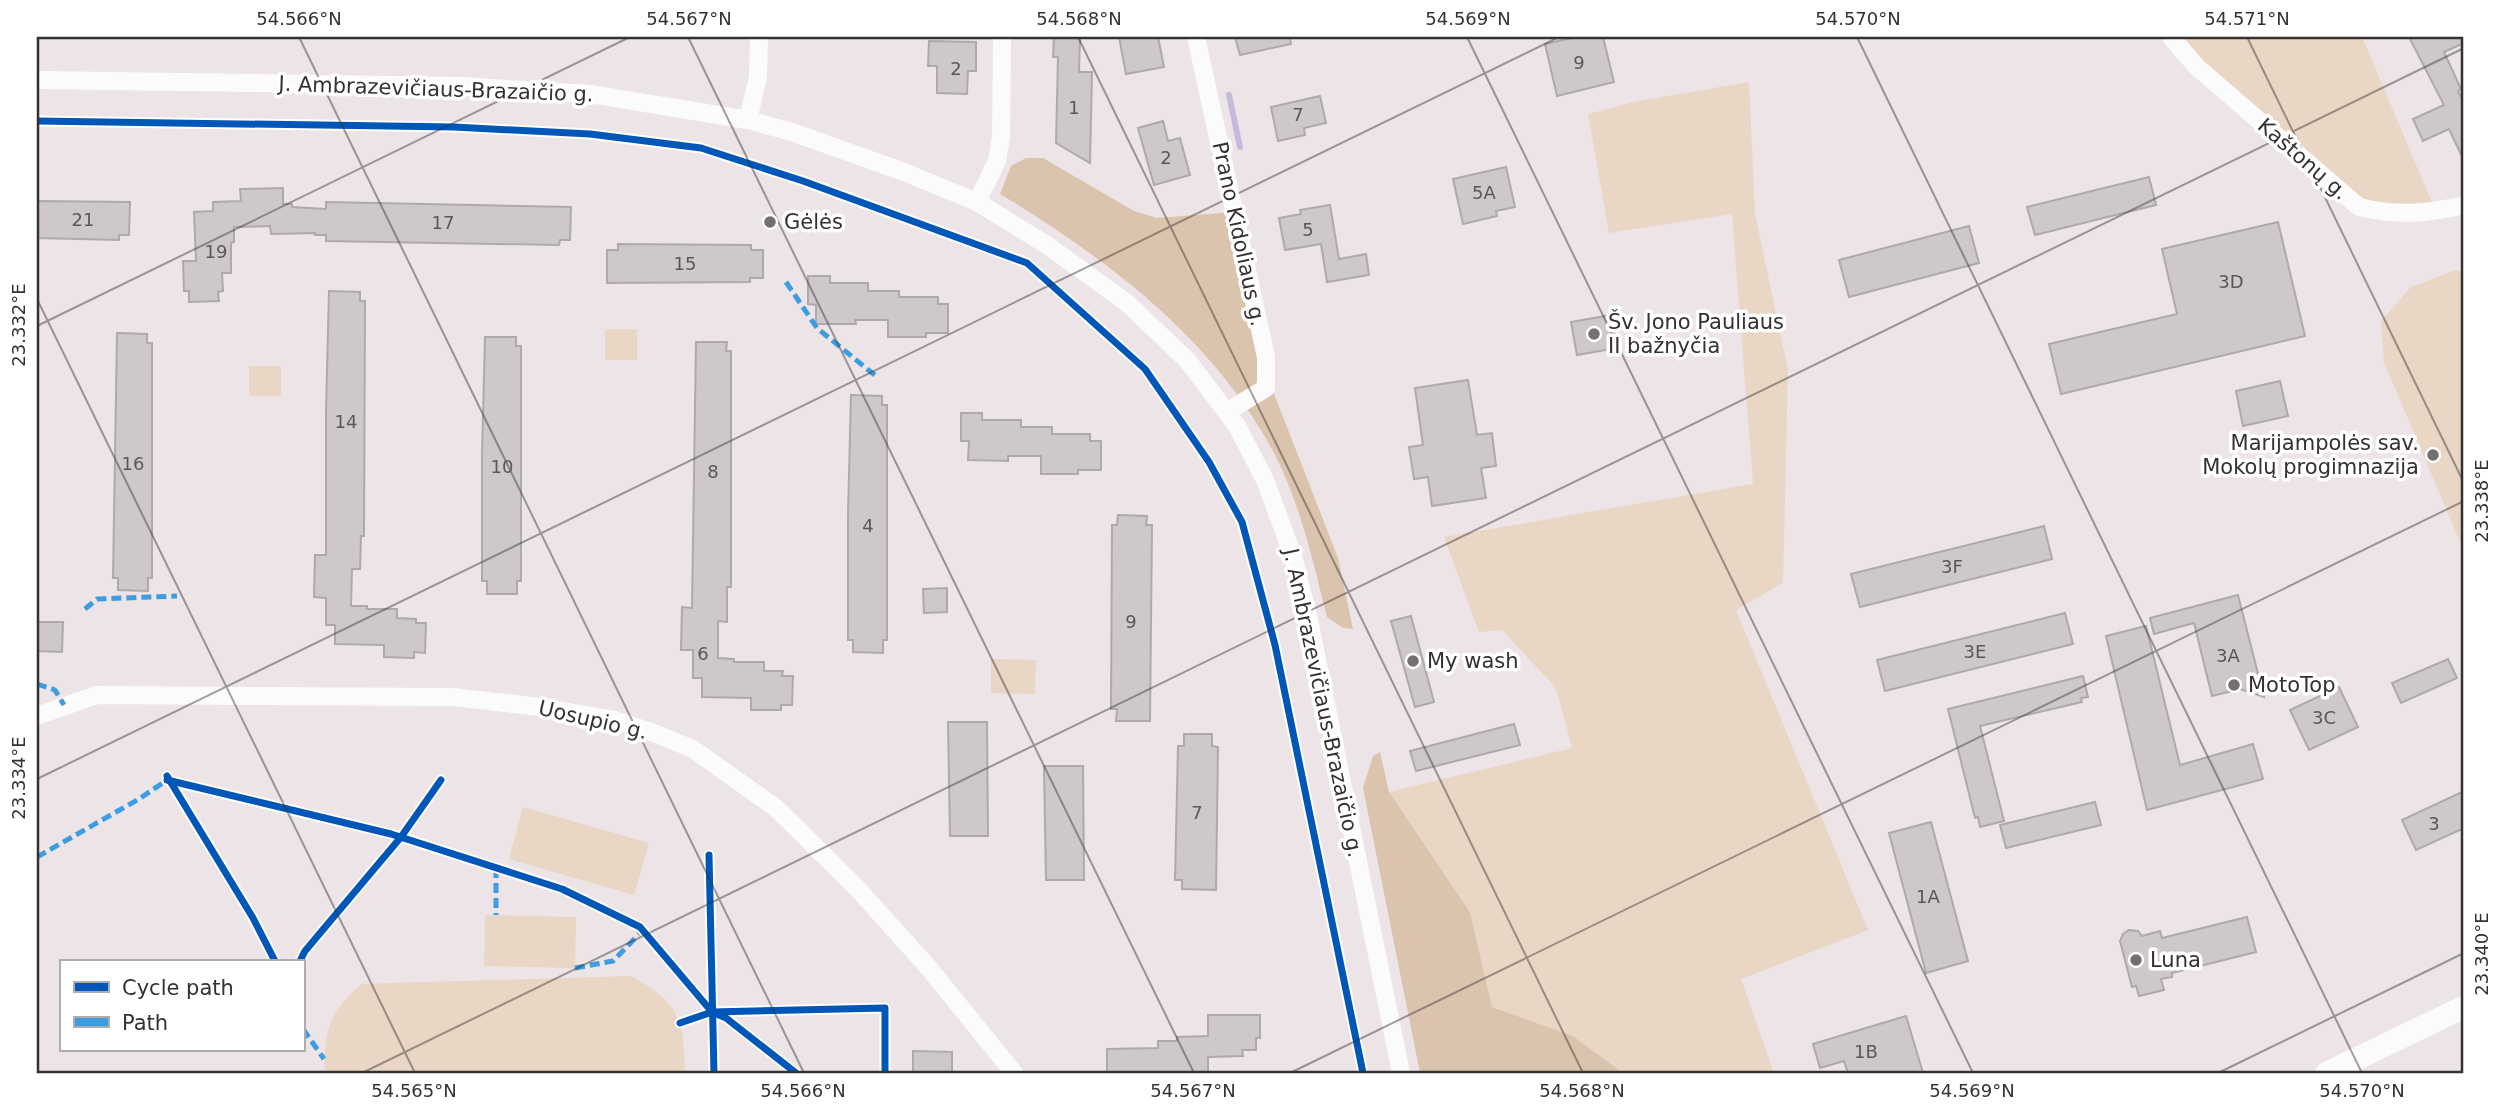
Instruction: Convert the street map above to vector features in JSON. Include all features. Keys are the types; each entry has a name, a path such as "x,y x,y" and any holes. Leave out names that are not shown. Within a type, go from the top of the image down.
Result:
{"main road":[{"path":"2328,1073 2464,1007"}],"street":[{"path":"748,120 758,77 760,37"},
{"path":"977,202 997,161 1001,137 1002,37"},
{"name":"Prano Kidoliaus g.","path":"1196,37 1266,357 1266,388 1228,411"},
{"name":"Kaštonų g.","path":"2171,37 2197,67 2359,207 2386,214 2436,212 2464,205"},
{"name":"J. Ambrazevičiaus-Brazaičio g.","path":"37,80 531,89 604,96 748,120 839,148 977,202 1047,245 1127,303 1187,360 1228,411 1265,480 1293,556 1324,690 1401,1073"},
{"name":"Uosupio g.","path":"37,716 96,695 453,697 540,707 615,720 654,733 692,749 776,808 856,887 928,967 1014,1073"}],"shaded area":[{"path":"2171,37 2362,37 2436,212 2359,207"},
{"path":"1749,82 1755,214 1788,370 1783,583 1736,610 1868,930 1741,979 1774,1073 1623,1073 1573,1036 1492,1007 1470,912 1389,792 1572,748 1556,688 1502,630 1479,632 1444,537 1753,484 1732,214 1609,233 1588,114 1634,102"},
{"path":"1026,158 1043,158 1134,211 1157,218 1234,212 1273,391 1338,558 1353,629 1343,628 1327,617 1306,534 1284,474 1250,413 1222,375 1190,339 1119,275 1000,194 1011,166"},
{"path":"2456,270 2464,272 2464,551 2384,362 2381,321 2411,287"},
{"path":"605,329 637,329 637,360 605,360"},
{"path":"249,366 281,366 281,396 249,396"},
{"path":"991,659 1036,660 1035,694 991,693"},
{"path":"1380,752 1389,792 1470,912 1492,1007 1573,1036 1623,1073 1420,1073 1363,788 1373,756"},
{"path":"523,807 649,843 634,895 509,859"},
{"path":"485,915 576,917 575,968 484,966"},
{"path":"631,976 660,995 676,1015 683,1039 685,1073 325,1073 325,1046 331,1023 342,1003 362,984"}],"building":[{"path":"1054,37 1080,37 1079,72 1092,72 1090,163 1056,143 1058,57 1053,57"},
{"path":"1119,37 1158,37 1164,67 1126,74"},
{"path":"1235,37 1290,37 1291,44 1240,55"},
{"path":"1576,37 1603,37 1614,82 1557,96 1545,44"},
{"path":"2409,37 2464,37 2464,43 2444,52 2461,89 2458,91 2464,103 2464,161 2449,129 2423,141 2413,119 2444,105"},
{"path":"929,41 976,42 976,71 968,71 967,94 937,93 937,66 928,66"},
{"path":"1320,96 1326,123 1304,128 1305,135 1278,141 1271,107"},
{"path":"1163,121 1168,141 1180,138 1190,175 1154,185 1138,128"},
{"path":"1506,167 1515,207 1496,211 1497,216 1463,224 1453,179"},
{"path":"2149,177 2156,205 2035,235 2027,207"},
{"path":"283,188 283,204 292,204 292,207 326,209 326,202 571,207 570,240 560,240 559,245 326,241 326,235 315,233 271,234 270,226 234,227 231,273 222,273 223,291 218,292 219,301 189,302 189,291 184,291 183,261 196,261 194,212 213,211 213,202 241,201 240,189"},
{"path":"37,201 130,202 129,235 119,235 119,240 38,238"},
{"path":"1330,205 1339,259 1366,254 1369,275 1327,282 1321,244 1285,250 1279,218 1301,214 1300,210"},
{"path":"2278,222 2305,336 2061,394 2049,344 2177,314 2162,249"},
{"path":"1969,226 1979,263 1849,297 1839,260"},
{"path":"618,244 751,245 751,250 763,250 763,278 750,278 750,282 607,283 607,250 618,250"},
{"path":"808,276 830,276 830,283 868,283 868,291 899,291 899,297 938,297 938,304 948,304 948,333 926,333 926,337 888,337 888,320 855,320 856,324 816,324 816,305 808,304"},
{"path":"329,291 360,292 360,301 365,301 364,536 361,536 360,569 352,569 351,606 397,609 397,618 416,619 416,623 426,623 425,653 414,652 414,658 384,657 384,645 335,644 335,625 326,625 326,598 314,597 315,555 326,555"},
{"name":"Šv. Jono Pauliaus II bažnyčia","path":"1611,315 1617,348 1577,355 1571,322"},
{"path":"117,333 147,334 147,343 152,343 152,578 148,578 148,591 118,590 118,578 113,578"},
{"path":"485,337 516,337 516,346 521,346 521,581 517,581 517,594 487,594 487,581 482,581"},
{"path":"696,342 727,342 726,351 731,351 731,587 727,587 727,622 718,621 718,658 734,659 734,662 764,662 764,671 783,671 782,676 793,676 792,705 781,705 781,710 751,710 751,698 702,697 702,678 693,678 693,650 681,650 682,607 692,608"},
{"path":"1468,380 1477,435 1492,433 1496,466 1481,468 1486,498 1432,506 1428,477 1414,479 1409,447 1423,445 1415,388"},
{"path":"2280,381 2288,416 2243,426 2236,391"},
{"path":"851,395 882,396 882,405 887,405 887,640 883,640 883,653 853,652 853,640 848,640"},
{"path":"961,413 982,413 982,420 1021,420 1021,427 1052,427 1052,434 1090,434 1090,441 1101,441 1101,470 1078,470 1078,474 1041,474 1041,456 1008,456 1008,461 968,460 969,441 961,441"},
{"path":"1118,515 1147,516 1146,525 1152,525 1150,721 1116,721 1117,709 1111,709 1112,525 1117,525"},
{"path":"2044,526 2052,559 1860,607 1851,574"},
{"path":"947,588 947,612 924,613 923,589"},
{"path":"2238,595 2264,697 2240,689 2212,696 2194,623 2154,634 2150,618"},
{"path":"2065,613 2073,644 1885,691 1877,660"},
{"name":"My wash","path":"1411,616 1434,702 1415,707 1391,621"},
{"path":"37,622 63,622 62,652 37,651"},
{"path":"2146,626 2180,765 2253,744 2263,779 2147,810 2106,636"},
{"path":"2448,659 2457,678 2401,703 2392,683"},
{"path":"2083,676 2088,697 2081,698 2082,702 1980,726 2004,821 1980,827 1978,817 1975,818 1948,709"},
{"path":"2339,687 2358,727 2309,750 2290,710"},
{"path":"948,722 987,722 988,836 950,836"},
{"path":"1514,724 1520,745 1416,771 1410,751"},
{"path":"1184,734 1212,734 1212,746 1218,747 1216,890 1182,889 1182,880 1175,880 1178,746 1184,746"},
{"path":"1044,766 1083,766 1084,880 1046,880"},
{"path":"2464,791 2464,828 2416,850 2402,820"},
{"path":"2095,802 2101,825 2006,848 2000,825"},
{"path":"1931,822 1968,961 1926,973 1889,833"},
{"path":"2247,917 2256,952 2172,973 2172,977 2161,979 2164,990 2139,996 2136,986 2132,987 2120,941 2123,934 2129,930 2138,931 2142,936 2160,931 2162,938"},
{"path":"1208,1015 1260,1015 1260,1038 1256,1038 1256,1050 1242,1050 1243,1056 1208,1057 1208,1073 1107,1073 1107,1049 1158,1048 1158,1041 1208,1036"},
{"path":"1906,1016 1923,1073 1848,1073 1844,1061 1820,1068 1813,1044"},
{"path":"913,1051 952,1052 952,1073 913,1073"}],"waterway":[{"path":"1229,95 1240,147"}],"marked path":[{"path":"786,282 817,328 877,377"},
{"path":"85,609 97,599 177,596"},
{"path":"37,684 55,690 64,705"},
{"path":"37,857 167,780"},
{"path":"496,868 496,915"},
{"path":"575,968 613,961 643,930"},
{"path":"304,1030 324,1059"}],"cycle path":[{"path":"37,121 454,127 590,134 701,148 803,181 1027,263 1145,369 1209,462 1242,522 1275,645 1363,1073"},
{"path":"167,776 253,918 274,960"},
{"path":"167,780 391,834 562,889 640,927 712,1012 726,1018 796,1073"},
{"path":"300,960 305,951 401,837 441,780"},
{"path":"709,855 714,1073"},
{"path":"680,1023 712,1012 885,1008 885,1073"}],"place":[{"name":"Gėlės","path":"770,222"},
{"name":"Šv. Jono Pauliaus II bažnyčia","path":"1594,334"},
{"name":"Marijampolės sav. Mokolų progimnazija","path":"2433,455"},
{"name":"My wash","path":"1413,661"},
{"name":"MotoTop","path":"2234,685"},
{"name":"Luna","path":"2136,960"}]}
